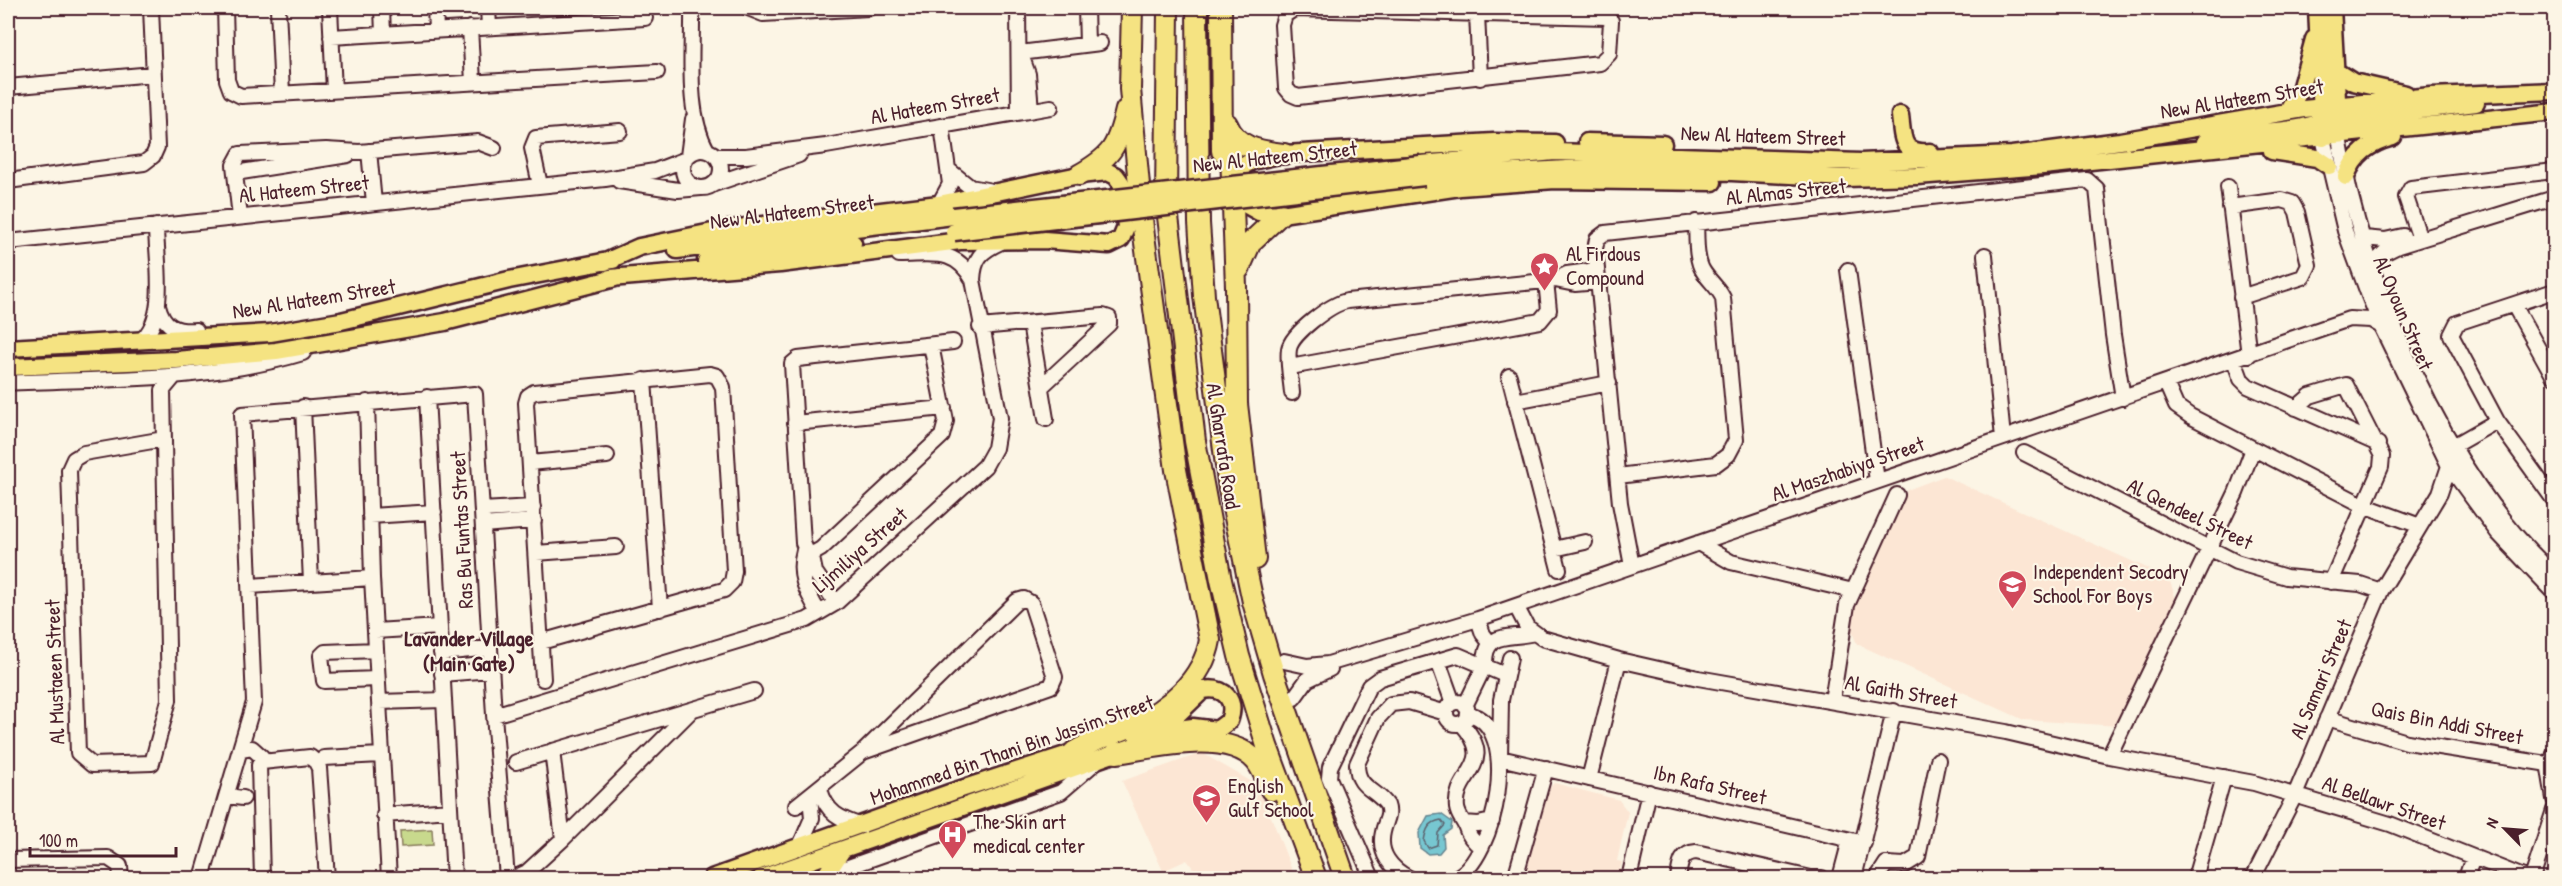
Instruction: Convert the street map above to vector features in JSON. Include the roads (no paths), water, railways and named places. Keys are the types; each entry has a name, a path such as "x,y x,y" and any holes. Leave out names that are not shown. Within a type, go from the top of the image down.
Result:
{"highway":[{"path":"1074,753 1091,741 1133,726 1161,709 1195,676 1208,652 1209,629 1176,470 1143,228 1130,89 1132,8"},
{"name":"Al Gharrafa Road","path":"1168,8 1166,200 1195,441 1221,580 1252,700 1316,879"},
{"name":"Al Gharrafa Road","path":"1197,8 1198,223 1204,296 1229,489 1253,602 1274,674 1345,879"},
{"path":"1221,8 1221,140 1229,489"},
{"path":"1078,175 1105,159 1116,146 1130,89"},
{"path":"1221,111 1233,137 1245,146 1258,151 1284,154"},
{"path":"1221,140 1231,154 1236,287 1237,404 1258,582 1294,698 1315,779 1316,797"},
{"path":"1236,287 1239,267 1251,242 1281,214"},
{"path":"1168,417 1221,580"},
{"path":"1108,756 1210,742 1221,743 1244,751 1257,762 1279,807 1299,836"}],"main road":[{"name":"Al Oyoun Street","path":"2317,8 2317,30 2330,122"},
{"name":"Al Oyoun Street","path":"2330,122 2337,72 2332,8"},
{"path":"2288,111 2299,93 2317,30"},
{"path":"2337,72 2359,84 2431,96"},
{"name":"New Al Hateem Street","path":"1422,170 1621,166 1831,178 1951,173 2236,146 2431,96 2554,91"},
{"path":"2188,151 2222,136 2447,108 2524,93"},
{"name":"New Al Hateem Street","path":"8,367 187,359 276,351 445,322 610,278 731,256 953,224 1422,170 1555,152 1861,162 2012,155 2120,141 2288,111 2330,122 2424,127 2554,112"},
{"path":"1900,115 1903,139 1912,151 1986,150 2012,155"},
{"path":"2346,177 2352,163 2365,148 2424,127"},
{"path":"1730,157 1690,146 1630,142 1494,142 1284,154 1252,161 1243,166 1237,181 1239,193 1249,209 1281,214 1460,187 1555,180 1755,183 1802,182 1831,178"},
{"path":"2236,146 2253,151 2293,153 2317,158 2329,166"},
{"path":"605,262 630,249 722,230 939,204 1078,175 1108,172 1119,179 1126,227 1121,239 1109,245 1008,240 950,242 780,264 610,278"},
{"name":"New Al Hateem Street","path":"8,348 270,333 341,321 509,280 725,242 953,224"},
{"name":"Mohammed Bin Thani Bin Jassim Street","path":"712,879 952,792 1074,753 1175,717 1203,690 1219,689 1229,698 1232,713 1229,721 1217,730 1178,729 761,879"},
{"path":"821,877 843,849"}],"street":[{"path":"8,182 144,163 153,156 157,147 151,8"},
{"path":"225,8 226,81 231,91 241,96 657,72"},
{"path":"278,8 282,94"},
{"path":"330,8 334,91"},
{"path":"382,8 383,34"},
{"path":"435,8 436,30"},
{"path":"488,8 489,27"},
{"path":"692,8 694,114 683,172 687,180 708,186 721,171 698,132 694,114"},
{"path":"748,8 764,14 814,9 869,8"},
{"path":"1018,8 1020,53 1017,78 1025,111"},
{"path":"1020,53 1094,44 1086,8"},
{"path":"1294,9 1477,14 1501,11 1606,17 1612,23 1609,54 1600,63 1480,78 1294,96 1286,88 1282,25 1285,15 1294,9"},
{"path":"331,37 489,27 626,13 645,18"},
{"path":"1477,14 1480,78"},
{"path":"470,28 473,82"},
{"path":"8,87 153,74"},
{"name":"Al Hateem Street","path":"712,153 746,156 826,146 1051,107"},
{"name":"Al Oyoun Street","path":"2330,122 2329,166 2345,231 2381,326 2449,466 2498,533 2554,592"},
{"name":"Al Oyoun Street","path":"2330,122 2373,265 2405,349 2453,447 2502,518 2554,574"},
{"path":"939,204 949,190 950,171 942,126"},
{"path":"536,185 538,165 533,153 533,140 540,136 620,131"},
{"path":"240,217 235,173 315,162 368,151 478,142 494,148"},
{"name":"Al Hateem Street","path":"605,179 678,190 708,186 826,146"},
{"path":"687,158 696,150 712,153"},
{"path":"368,151 378,202"},
{"name":"Al Hateem Street","path":"8,242 605,179 655,171 687,158"},
{"path":"950,171 970,187 999,192"},
{"path":"2418,235 2406,197 2411,188 2554,171"},
{"name":"Al Almas Street","path":"1632,566 1618,476 1598,276 1595,244 1600,235 1696,222 2087,180 2097,189 2113,334 2123,398"},
{"path":"2228,187 2249,355"},
{"path":"2373,265 2397,242 2554,198"},
{"path":"2230,207 2282,200 2292,203 2297,212 2309,265 2303,277 2241,297"},
{"path":"1618,476 1716,464 1728,455 1736,440 1723,298 1719,289 1702,271 1698,260 1696,222"},
{"path":"140,341 152,329 158,305 156,226"},
{"path":"2364,238 2397,242"},
{"path":"972,280 974,266 979,255 1008,240"},
{"path":"874,251 894,255 947,255 962,262 972,280"},
{"path":"1985,255 2002,438"},
{"path":"1848,270 1877,481"},
{"path":"1292,393 1289,350 1294,339 1328,308 1340,302 1551,281 1568,284 1598,276"},
{"name":"Lijmiliya Street","path":"494,715 807,620 836,603 991,458 999,435 1000,418 972,280"},
{"path":"1290,367 1540,321 1549,310 1551,281"},
{"path":"2554,291 2457,323 2451,335 2497,421 2554,500"},
{"name":"Al Maszhabiya Street","path":"2349,319 2364,305 2369,296"},
{"path":"158,305 169,325 183,331 236,328 270,333"},
{"path":"2514,305 2554,377"},
{"path":"981,330 1026,323 1103,316 1110,321 1041,387"},
{"name":"Al Maszhabiya Street","path":"1294,698 1300,687 1316,674 1360,656 1478,619 2349,319 2372,320 2381,326"},
{"path":"1026,323 1046,419"},
{"path":"8,383 148,379 168,383 241,368 350,339"},
{"path":"836,603 815,572 808,551 791,368 798,359 953,342"},
{"path":"819,613 802,581 801,562 808,551 821,549 939,440 946,425 931,345"},
{"path":"2234,360 2244,383 2378,444"},
{"path":"541,642 724,590 734,577 723,387 720,379 710,374 530,393 526,403 543,679"},
{"path":"1509,376 1559,569"},
{"path":"644,380 660,609"},
{"name":"Al Mustaeen Street","path":"164,439 84,453 74,459 69,470 78,753 92,765 152,763 169,700 164,439 168,383"},
{"path":"2166,383 2171,399 2182,412 2364,505 2420,526"},
{"path":"2296,408 2310,396 2346,385 2378,444 2382,456 2381,467 2331,582"},
{"path":"1515,401 1610,386"},
{"name":"Ras Bu Funtas Street","path":"427,397 475,394 494,715 509,876"},
{"path":"202,879 254,702 241,417 244,412 427,397 454,879"},
{"path":"367,402 372,578 389,879"},
{"path":"303,407 311,582"},
{"path":"795,423 944,408"},
{"path":"2453,447 2497,421"},
{"path":"2109,756 2236,493 2253,449"},
{"name":"Al Qendeel Street","path":"2024,453 2236,562 2286,577 2360,584 2381,591"},
{"path":"530,464 606,456"},
{"name":"Al Samari Street","path":"2253,879 2295,795 2381,591 2435,501 2449,466"},
{"path":"2435,501 2454,492 2466,492"},
{"path":"1832,701 1843,620 1853,591 1897,495"},
{"path":"482,510 534,514"},
{"path":"370,516 434,512"},
{"path":"483,525 534,514"},
{"path":"1554,549 1585,542"},
{"path":"1698,543 1731,562 1853,591"},
{"path":"536,553 616,547"},
{"path":"250,586 372,578"},
{"path":"796,806 815,793 863,752 1017,601 1024,599 1031,603 1055,677 1051,686 863,752"},
{"path":"1516,606 1520,617 1534,633"},
{"path":"1478,619 1483,634 1491,644"},
{"path":"375,631 440,627"},
{"path":"1458,710 1491,644 1508,635 1534,633"},
{"name":"Al Gaith Street","path":"1534,633 1551,641 1619,660 1698,678 1894,711 2109,756 2224,777 2295,795"},
{"path":"441,654 490,648"},
{"path":"376,650 325,652 321,656 324,681 377,679"},
{"path":"1372,879 1329,778 1330,767 1372,682 1458,655 1482,662 1505,675"},
{"name":"Al Maszhabiya Street","path":"1284,661 1313,666 1360,656"},
{"path":"1459,878 1481,847 1492,821 1499,787 1505,675 1510,658"},
{"path":"1589,779 1619,660"},
{"path":"1438,661 1458,710 1474,740 1477,754 1457,802 1458,813 1468,834 1481,847"},
{"path":"442,674 491,670"},
{"path":"516,762 754,691"},
{"path":"379,702 443,700"},
{"path":"1408,879 1394,869 1383,852 1382,842 1389,817 1388,805 1364,787 1357,772 1360,757 1382,712 1397,702 1409,702 1458,710 1478,717 1485,724 1500,758"},
{"path":"509,876 537,863 693,710"},
{"path":"1840,879 1857,841 1894,711"},
{"name":"Qais Bin Addi Street","path":"2327,718 2408,742 2553,761"},
{"path":"1348,728 1369,738"},
{"path":"241,750 252,748 262,756 263,762"},
{"path":"552,751 563,839"},
{"path":"324,758 381,755"},
{"name":"Mohammed Bin Thani Bin Jassim Street","path":"821,877 1061,792 1108,756"},
{"path":"262,879 257,768 263,762 309,757 316,762 327,879"},
{"name":"Ibn Rafa Street","path":"1500,758 1857,841"},
{"path":"1876,879 1886,864 1905,865 1918,856 1938,760"},
{"path":"2553,761 2554,800"},
{"path":"1515,879 1546,768"},
{"path":"2195,879 2224,777"},
{"path":"1629,879 1649,792"},
{"path":"815,793 831,813 862,826"},
{"path":"799,848 812,818 815,793"},
{"path":"227,795 243,798"},
{"name":"Al Bellawr Street","path":"2295,795 2390,824 2526,879"},
{"path":"384,815 450,810"},
{"path":"2532,879 2554,810"},
{"path":"1464,823 1478,824 1492,821"},
{"path":"1854,879 1857,841"},
{"path":"1363,858 1383,852"},
{"path":"1678,879 1682,859 1690,852 1822,879"},
{"path":"2466,879 2473,857"},
{"path":"8,860 108,858 120,866 121,879"},
{"path":"1745,879 1748,864"}],"water":[{"path":"1441,814 1452,822 1451,829 1443,835 1444,847 1439,853 1428,854 1420,848 1419,833 1428,816"}],"place":[{"name":"Al Firdous Compound","path":"1545,292"},
{"name":"Independent Secodry School For Boys","path":"2012,610"},
{"name":"English Gulf School","path":"1207,824"},
{"name":"The Skin art medical center","path":"952,860"}],"district":[{"name":"Lavander Village (Main Gate)","path":"469,650"}]}
